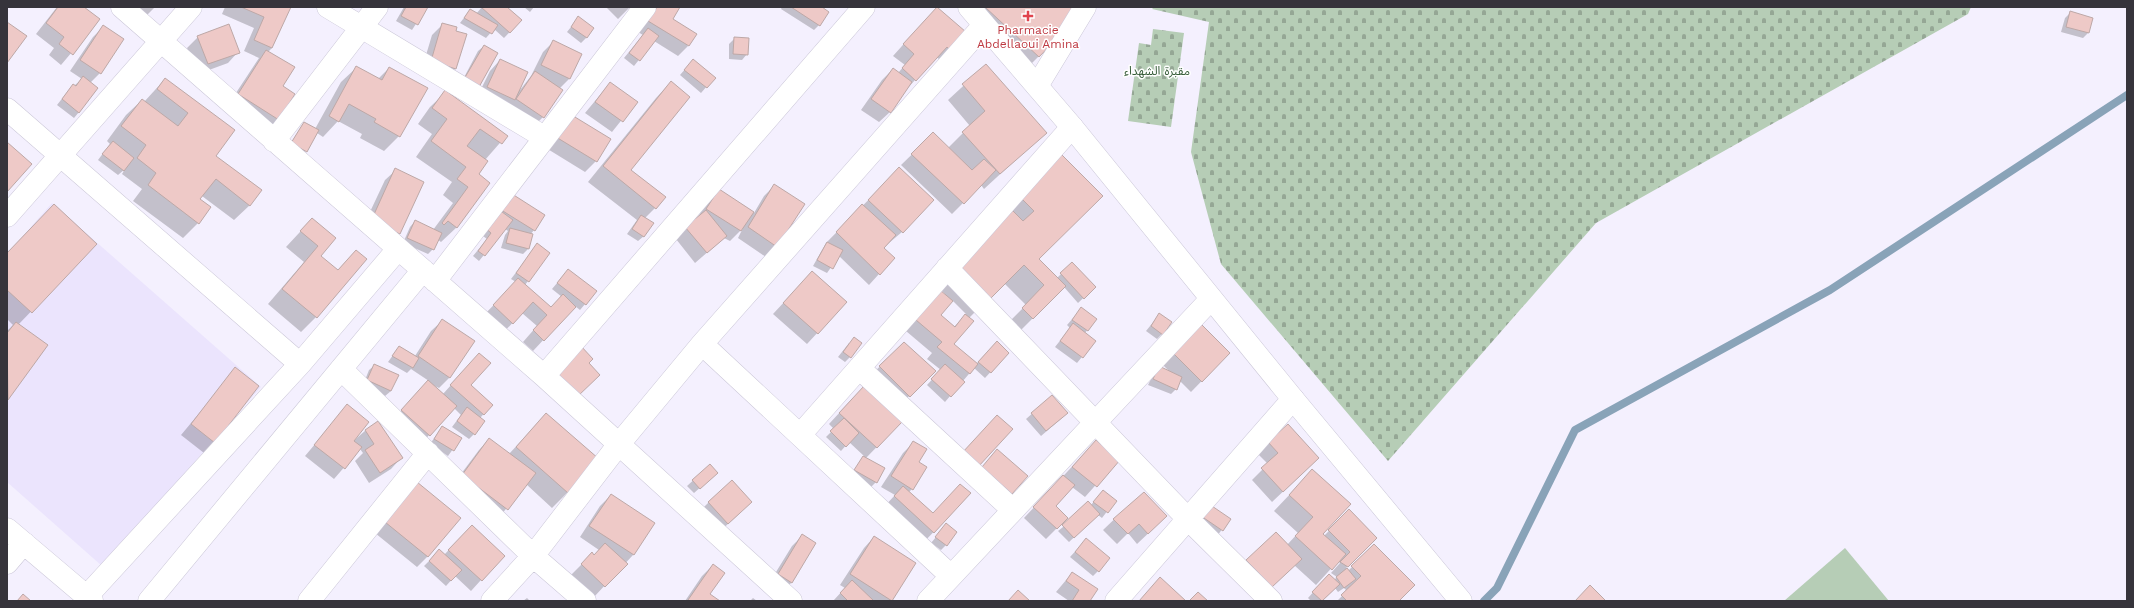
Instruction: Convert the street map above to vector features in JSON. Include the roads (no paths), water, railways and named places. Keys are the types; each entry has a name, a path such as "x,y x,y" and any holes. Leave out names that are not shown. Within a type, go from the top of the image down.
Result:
{"street":[{"path":"122,7 544,376 791,601"},
{"path":"7,216 191,7"},
{"path":"328,7 544,137"},
{"path":"274,141 377,7"},
{"path":"149,601 341,369 429,276 544,137 645,7"},
{"path":"544,376 864,7"},
{"path":"969,7 1072,127 1293,399 1457,596"},
{"path":"1037,86 1085,7"},
{"path":"492,601 533,556 619,444 702,344 984,25"},
{"path":"7,109 300,364"},
{"path":"800,435 1072,127"},
{"path":"7,529 90,599 300,364 398,249"},
{"path":"947,268 1188,518 1271,601"},
{"path":"928,601 1211,298"},
{"path":"702,344 951,576"},
{"path":"859,368 1013,510"},
{"path":"341,369 533,556 585,601"},
{"path":"1116,601 1293,399"},
{"path":"309,601 428,453"},
{"path":"7,563 24,543"}],"waterway":[{"path":"1484,601 1497,588 1575,430 1830,290 2127,95"}],"place":[{"name":"Pharmacie Abdellaoui Amina","path":"1028,16"}],"park label":[{"name":"مقبرة الشهداء","path":"1157,71"}]}
